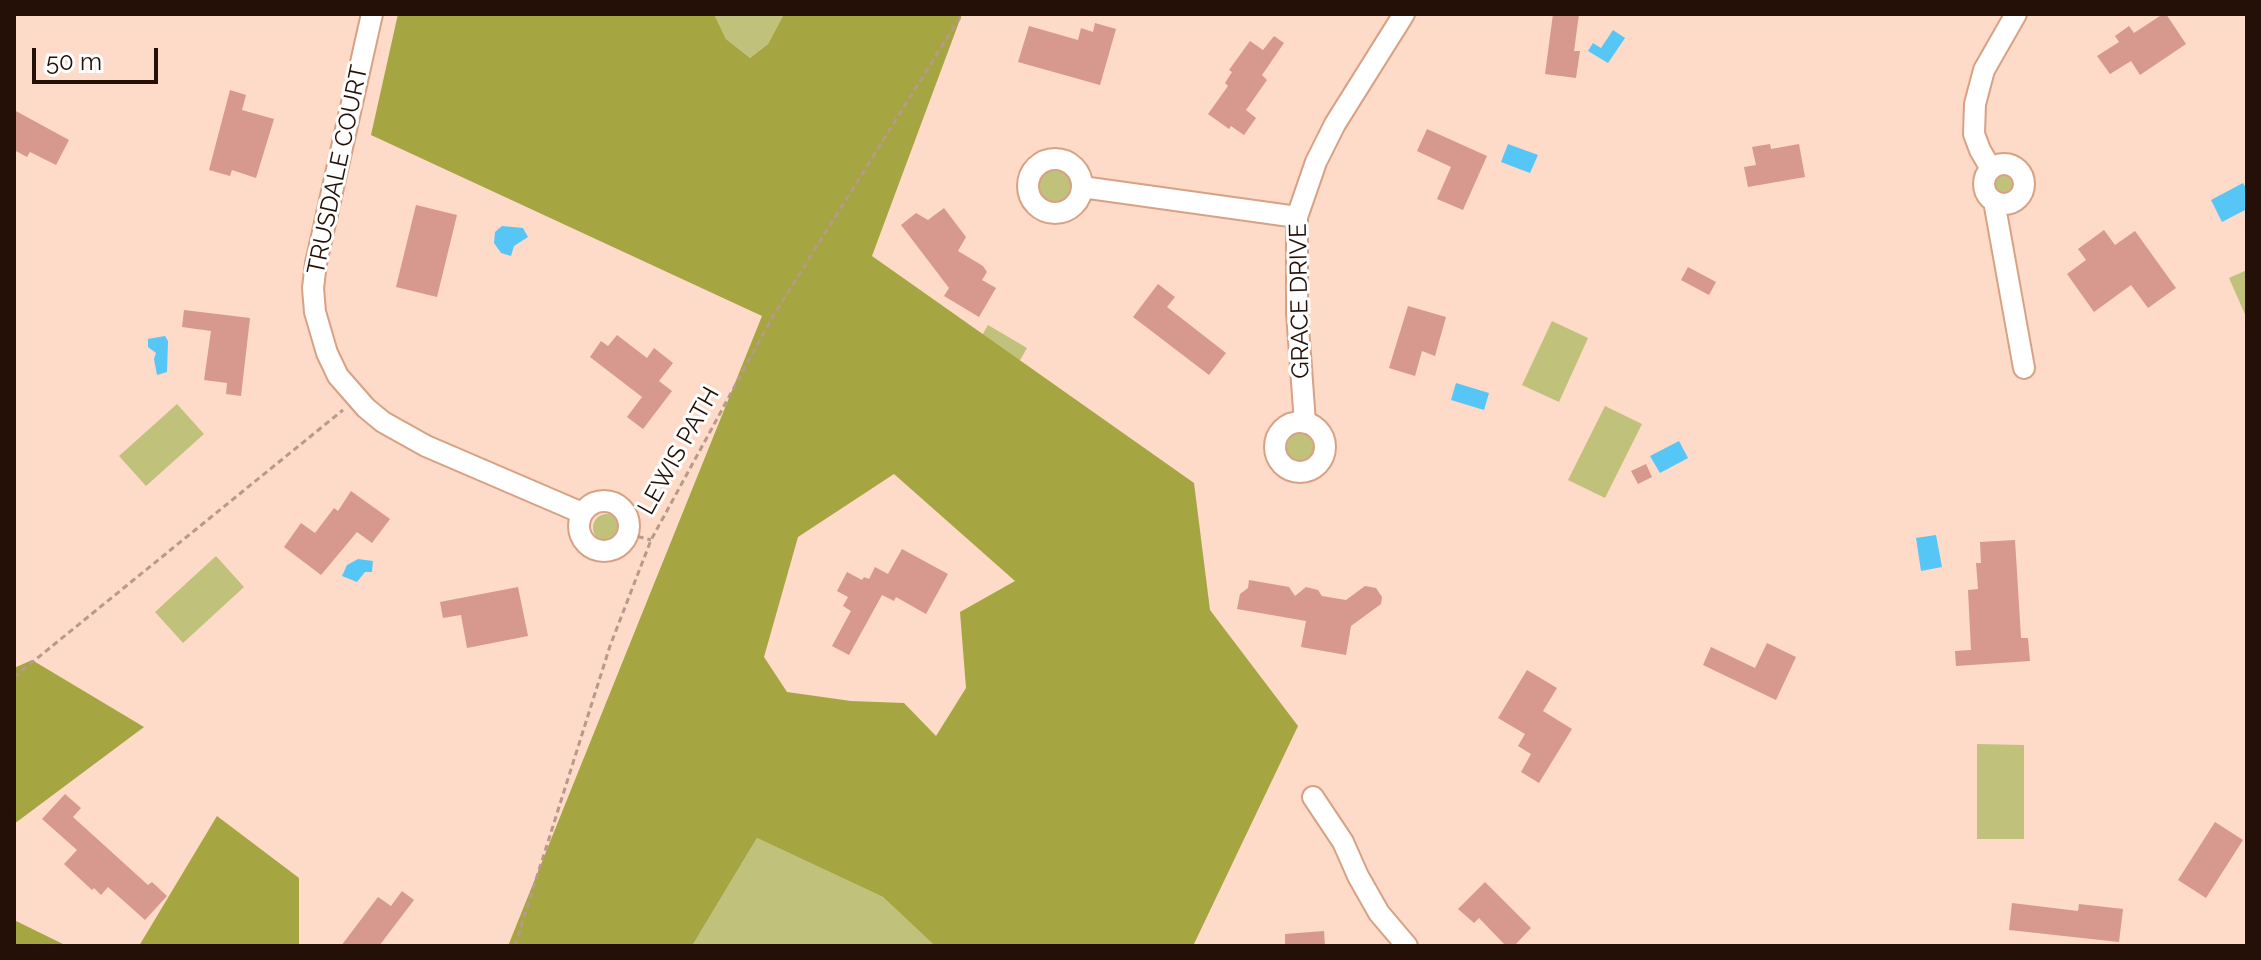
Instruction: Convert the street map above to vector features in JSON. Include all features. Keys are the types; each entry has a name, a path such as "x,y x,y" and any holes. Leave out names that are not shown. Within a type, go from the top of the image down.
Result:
{"street":[{"name":"TRUSDALE COURT","path":"372,14 316,263 313,288 315,312 327,353 338,376 383,422 426,446 582,513"},
{"name":"GRACE DRIVE","path":"1305,423 1297,313 1297,217 1316,162 1335,124 1404,14"},
{"path":"1991,169 1974,134 1975,104 1984,70 2016,14"},
{"path":"1994,201 2006,203 2017,199 2024,184 2015,168 2003,164 1991,169 1984,185 1994,201 2024,368"},
{"path":"1082,187 1297,217"},
{"path":"610,501 628,517 628,534 618,547 602,551 594,549 579,530 582,513 594,503 610,501"},
{"path":"1313,797 1343,842 1379,913 1407,946"}],"path":[{"name":"LEWIS PATH","path":"515,946 610,646 651,540 772,318 962,14"},
{"path":"14,677 357,398"},
{"path":"628,534 651,540"}],"green space":[{"path":"714,14 784,14 768,44 750,58 726,39"},
{"path":"1056,164 1071,170 1077,185 1071,200 1056,206 1041,200 1035,185 1041,170"},
{"path":"2004,165 2018,170 2023,184 2018,198 2004,203 1990,198 1985,184 1990,170"},
{"path":"2247,270 2247,319 2229,278"},
{"path":"1552,321 1588,338 1559,402 1522,385"},
{"path":"988,325 1027,348 990,413 950,391"},
{"path":"177,404 204,434 146,486 119,456"},
{"path":"1605,406 1642,424 1605,498 1568,480"},
{"path":"1299,430 1313,435 1318,449 1313,463 1299,468 1285,463 1280,449 1285,435"},
{"path":"607,514 617,518 621,528 617,538 607,542 597,538 593,528 597,518"},
{"path":"216,556 244,587 183,643 155,612"},
{"path":"1977,744 2024,745 2024,839 1977,839"},
{"path":"757,838 883,897 935,946 692,946"}],"shaded area":[{"path":"398,14 714,14 726,39 750,58 768,44 784,14 962,14 872,256 1194,483 1210,610 1298,726 1193,946 935,946 883,897 757,838 692,946 508,946 762,316 371,135","holes":["894,474 1015,581 960,612 966,688 936,736 904,703 851,701 787,692 764,657 798,537"]},
{"path":"32,660 144,727 14,824 14,668"},
{"path":"217,816 299,878 299,946 139,946"},
{"path":"14,920 67,946 14,946"}],"water":[{"path":"1613,30 1625,38 1608,63 1588,51 1593,43 1601,48"},
{"path":"1508,144 1538,155 1530,173 1501,162"},
{"path":"2243,183 2247,190 2247,209 2222,222 2211,200"},
{"path":"502,226 523,228 528,237 514,246 511,256 501,253 494,243 495,232"},
{"path":"165,336 168,341 167,372 157,375 156,353 148,347 148,339"},
{"path":"1456,383 1489,393 1484,410 1451,400"},
{"path":"1679,441 1688,458 1660,473 1650,456"},
{"path":"1936,535 1942,567 1921,571 1916,538"},
{"path":"358,559 373,561 372,572 365,572 357,582 342,576 347,565"}],"building":[{"path":"1553,14 1579,14 1574,51 1580,51 1576,78 1545,74"},
{"path":"2163,14 2186,44 2140,75 2131,61 2110,74 2097,56 2119,42 2115,36 2129,26 2134,33"},
{"path":"1095,23 1116,29 1100,85 1018,62 1029,26 1078,40 1081,28 1093,32"},
{"path":"1274,36 1284,43 1262,75 1267,80 1246,110 1256,118 1244,135 1208,114 1228,86 1225,83 1232,72 1229,70 1250,41 1263,50"},
{"path":"230,90 246,95 242,110 274,119 256,178 232,170 230,176 209,170"},
{"path":"14,110 69,140 56,165 30,152 27,157 14,150"},
{"path":"1427,129 1487,156 1463,210 1437,199 1451,167 1417,151"},
{"path":"1770,144 1771,149 1799,144 1805,177 1748,187 1744,167 1756,165 1752,147"},
{"path":"416,205 457,215 437,297 396,287"},
{"path":"944,208 966,237 958,251 983,266 987,272 982,280 996,288 979,317 944,296 949,288 901,225 916,213 928,220"},
{"path":"2104,230 2115,245 2135,231 2176,288 2148,308 2131,285 2094,312 2067,274 2086,260 2078,249"},
{"path":"1688,267 1716,282 1709,295 1681,280"},
{"path":"1158,284 1175,297 1167,307 1226,353 1209,375 1133,317"},
{"path":"1408,306 1446,317 1435,356 1422,351 1415,376 1389,368"},
{"path":"184,310 250,318 241,396 226,394 227,383 204,380 211,331 182,327"},
{"path":"617,335 647,358 654,348 673,363 659,381 672,391 643,429 627,417 642,397 590,357 601,341 608,346"},
{"path":"1646,464 1652,477 1638,484 1631,471"},
{"path":"351,491 390,519 372,543 357,532 321,575 284,547 301,523 315,533 334,508 338,511"},
{"path":"2015,540 2021,638 2028,638 2030,661 1956,666 1955,651 1971,650 1968,590 1978,589 1976,563 1981,563 1980,542"},
{"path":"902,549 948,574 926,614 896,597 894,601 882,595 849,655 832,646 851,611 843,606 848,597 837,591 847,572 862,580 864,577 869,579 875,567 888,574"},
{"path":"1249,580 1289,587 1295,596 1306,587 1318,590 1322,596 1346,600 1365,586 1376,588 1382,597 1381,604 1351,626 1346,655 1301,647 1306,621 1237,609 1240,594 1248,588"},
{"path":"518,587 528,636 467,648 461,615 443,618 440,602"},
{"path":"1767,643 1796,657 1776,700 1703,665 1711,647 1755,668"},
{"path":"1527,670 1557,688 1543,711 1572,729 1539,783 1521,772 1531,754 1518,746 1525,734 1498,718"},
{"path":"65,794 81,808 73,817 148,885 152,882 167,896 145,920 108,887 101,895 64,864 77,850 42,819"},
{"path":"2215,822 2243,840 2206,898 2178,880"},
{"path":"1485,882 1531,928 1514,946 1506,946 1479,918 1474,923 1458,909"},
{"path":"402,891 414,900 379,946 341,946 378,897 391,906"},
{"path":"2012,903 2078,911 2079,904 2123,909 2119,942 2009,930"},
{"path":"1324,931 1325,946 1285,946 1285,934"}]}
